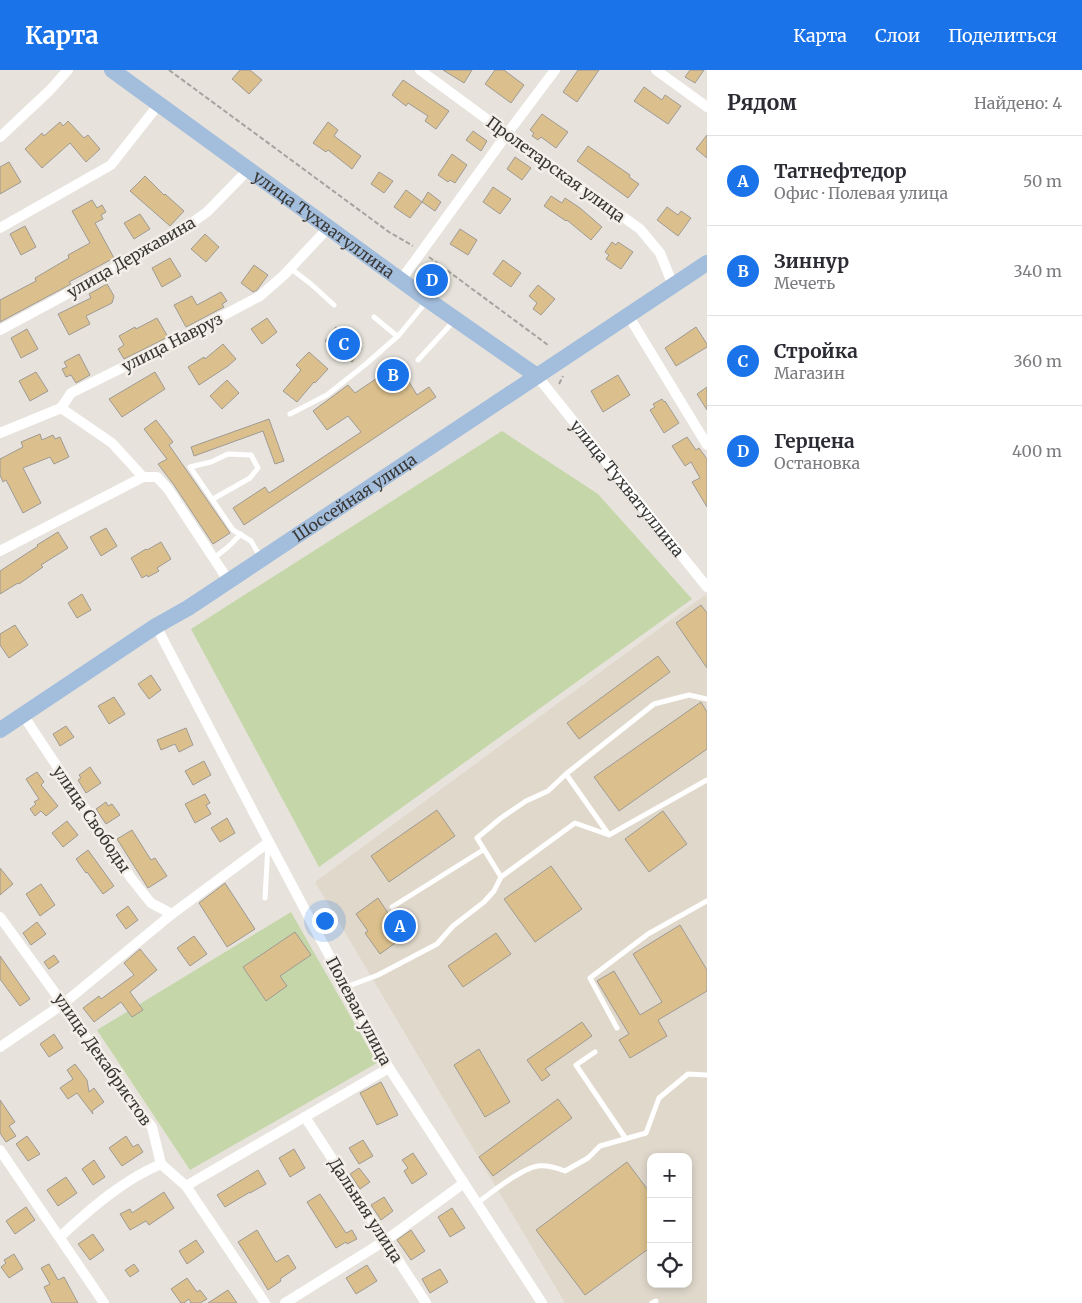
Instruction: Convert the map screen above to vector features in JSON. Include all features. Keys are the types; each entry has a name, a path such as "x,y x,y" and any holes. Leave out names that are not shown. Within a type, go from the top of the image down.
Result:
{"main road":[{"name":"улица Тухватуллина","path":"112,70 428,300 537,376"},
{"name":"Шоссейная улица","path":"0,730 156,626 188,608 707,264"}],"street":[{"path":"0,137 50,90 68,70"},
{"name":"Пролетарская улица","path":"420,70 640,229 660,253 673,285"},
{"path":"401,280 555,70"},
{"path":"656,70 707,107"},
{"path":"0,228 111,165 159,104"},
{"name":"улица Державина","path":"0,330 169,239 207,212 249,169"},
{"name":"улица Навруз","path":"0,433 61,408 71,393 260,296 329,227"},
{"path":"628,315 707,445"},
{"name":"улица Тухватуллина","path":"537,376 707,587"},
{"path":"61,408 112,443 143,477"},
{"path":"0,551 143,477 157,477 168,488 228,580"},
{"name":"Полевая улица","path":"156,626 388,1068 542,1303"},
{"name":"улица Свободы","path":"23,715 131,878 151,903 172,914"},
{"path":"0,1047 63,1004 172,914 268,842"},
{"name":"улица Декабристов","path":"0,916 152,1127 161,1164"},
{"path":"186,1186 388,1068"},
{"name":"Дальняя улица","path":"305,1117 426,1303"},
{"path":"0,1150 104,1303"},
{"path":"60,1237 90,1209 144,1171 161,1164 186,1186 265,1303"},
{"path":"285,1303 386,1240 464,1183"}],"lane":[{"path":"290,268 334,305"},
{"path":"290,414 327,395 397,336 428,300"},
{"path":"374,317 397,336"},
{"path":"418,360 456,319"},
{"path":"212,499 250,478 258,468 251,455 228,454 211,462 190,467 233,530 251,541 261,559"},
{"path":"214,558 240,534"},
{"path":"501,877 477,838 481,834 526,801 548,791 566,774 654,704 689,695 707,699"},
{"path":"566,774 608,835"},
{"path":"346,987 378,975 437,944 453,926 484,902 494,891 501,877 575,823 608,835 707,780"},
{"path":"265,898 268,842"},
{"path":"392,907 484,850"},
{"path":"617,1028 590,978 648,934 707,900"},
{"path":"595,1052 576,1065 626,1139"},
{"path":"477,1203 522,1172 537,1166 565,1171 588,1158 600,1146 646,1133 659,1098 688,1074 707,1075"}],"path":[{"path":"170,70 389,232 422,252 548,345"}],"shaded area":[{"path":"705,595 707,598 707,1303 565,1303 315,882"}],"green space":[{"path":"502,431 598,494 692,599 319,867 191,629"},
{"path":"291,912 377,1063 190,1170 97,1030"}],"building":[{"path":"240,70 250,70 262,80 249,94 232,79"},
{"path":"443,70 472,70 464,83"},
{"path":"495,70 504,70 524,85 511,103 485,84"},
{"path":"578,70 599,70 577,102 563,92"},
{"path":"690,70 704,70 695,83 685,77"},
{"path":"403,80 449,111 436,129 425,121 428,116 408,103 406,106 392,95"},
{"path":"644,87 662,100 665,95 681,106 668,124 634,101"},
{"path":"542,114 568,132 556,148 541,137 538,140 532,136 534,133 530,130"},
{"path":"68,121 84,138 88,135 100,149 86,162 70,143 42,168 25,149 42,133 44,136 60,122 63,126"},
{"path":"328,122 338,130 334,136 361,156 352,169 328,150 326,152 313,143"},
{"path":"473,131 487,141 481,151 466,140"},
{"path":"707,135 707,158 696,149"},
{"path":"588,146 630,175 629,177 639,184 628,198 577,161"},
{"path":"452,154 467,165 455,183 450,180 448,182 438,175"},
{"path":"515,157 531,168 522,180 507,169"},
{"path":"9,162 21,182 0,194 0,167"},
{"path":"379,172 393,181 384,193 371,184"},
{"path":"145,176 184,211 170,226 130,191"},
{"path":"493,187 511,199 500,214 483,202"},
{"path":"406,190 422,202 410,218 394,207"},
{"path":"428,192 441,202 435,211 422,202"},
{"path":"551,196 562,203 565,198 602,227 591,240 567,220 544,206"},
{"path":"92,200 97,208 102,205 106,212 101,215 103,219 95,223 114,258 69,282 71,284 0,322 0,300 36,281 35,278 69,258 68,255 90,243 72,211"},
{"path":"667,207 678,215 681,211 691,218 678,236 657,220"},
{"path":"140,214 150,229 134,239 124,223"},
{"path":"25,226 36,247 21,255 10,234"},
{"path":"460,229 477,240 468,255 450,244"},
{"path":"205,234 219,247 206,262 191,249"},
{"path":"612,242 616,245 618,242 633,252 621,269 606,259 609,255 605,252"},
{"path":"170,258 181,276 162,287 152,268"},
{"path":"503,260 521,273 511,287 493,274"},
{"path":"254,265 268,275 257,290 253,292 241,283"},
{"path":"107,284 114,296 112,303 86,316 90,324 69,335 58,314 91,298 89,294"},
{"path":"538,285 555,299 541,315 533,309 537,303 529,296"},
{"path":"221,292 227,301 222,304 224,307 186,327 174,305 192,296 197,305"},
{"path":"157,318 168,337 124,359 118,349 124,345 119,336"},
{"path":"267,318 277,332 262,344 251,329"},
{"path":"336,327 362,348 352,362 325,341"},
{"path":"696,327 707,347 676,366 665,348"},
{"path":"27,329 38,349 21,358 11,338"},
{"path":"223,344 236,359 199,385 188,367 204,357 205,359"},
{"path":"309,352 328,369 297,402 283,391 301,370 296,365"},
{"path":"79,354 90,375 76,383 71,375 66,377 62,369 67,367 64,362"},
{"path":"398,364 417,395 429,387 436,397 244,525 233,508 265,487 269,493 361,432 348,416 327,430 313,411 348,385 355,393"},
{"path":"36,372 48,391 30,401 19,381"},
{"path":"155,372 165,389 122,417 109,399"},
{"path":"618,375 630,395 603,412 591,391"},
{"path":"227,380 239,393 222,409 210,396"},
{"path":"707,387 707,410 697,394"},
{"path":"662,399 679,423 664,433 650,410 655,407 653,404"},
{"path":"269,419 284,461 275,464 263,431 194,456 191,447"},
{"path":"156,420 173,442 169,445 230,533 213,544 158,464 167,459 144,429"},
{"path":"40,434 42,440 53,435 55,439 60,437 69,457 54,464 50,457 23,468 41,503 23,513 6,480 3,482 0,475 0,459 23,447 21,442"},
{"path":"687,437 696,450 699,448 707,459 707,507 692,482 700,478 691,462 685,466 672,446"},
{"path":"106,528 117,546 101,556 90,537"},
{"path":"58,532 68,548 41,565 43,567 19,584 0,594 0,571"},
{"path":"161,542 171,559 157,568 159,571 142,578 131,558"},
{"path":"82,594 91,610 77,618 68,603"},
{"path":"701,605 707,613 707,668 676,623"},
{"path":"15,625 28,645 9,658 0,645 0,634"},
{"path":"658,656 670,672 579,739 567,723"},
{"path":"151,675 161,690 149,699 138,684"},
{"path":"114,697 125,714 109,724 98,706"},
{"path":"701,702 707,712 707,749 619,811 594,777"},
{"path":"66,726 74,737 60,746 53,734"},
{"path":"186,728 193,745 179,752 175,744 161,750 157,740"},
{"path":"204,761 211,775 193,785 185,771"},
{"path":"90,767 101,783 86,793 78,780 81,778 79,775"},
{"path":"37,772 44,782 41,785 58,806 46,816 41,811 35,816 30,809 36,804 34,802 39,799 26,779"},
{"path":"205,794 210,803 206,805 211,814 195,823 185,804"},
{"path":"106,802 108,806 112,804 120,815 106,824 96,809"},
{"path":"437,810 455,836 389,882 371,856"},
{"path":"663,811 687,844 649,872 625,839"},
{"path":"227,818 235,833 220,842 211,828"},
{"path":"67,821 78,835 63,847 52,833"},
{"path":"132,830 151,860 155,858 167,876 148,888 117,839"},
{"path":"88,850 114,886 103,894 76,859"},
{"path":"551,866 582,909 535,942 504,899"},
{"path":"0,868 13,884 0,895"},
{"path":"225,883 255,929 227,947 199,903"},
{"path":"41,884 55,905 40,916 26,894"},
{"path":"378,898 390,916 400,909 415,929 380,954 365,933 368,931 356,914"},
{"path":"128,906 138,920 126,929 116,915"},
{"path":"37,922 46,934 31,945 23,933"},
{"path":"680,925 707,970 707,991 658,1020 667,1036 630,1058 619,1040 629,1034 597,981 614,971 640,1015 662,1002 633,954"},
{"path":"295,932 311,955 280,976 287,986 266,1001 243,967"},
{"path":"496,933 511,954 463,987 448,966"},
{"path":"194,936 207,954 190,966 177,948"},
{"path":"140,949 157,970 130,992 143,1010 132,1017 121,1002 94,1022 83,1008 99,996 101,999 134,975 124,963"},
{"path":"54,955 59,962 49,969 44,962"},
{"path":"0,956 30,999 20,1006 0,979"},
{"path":"582,1022 592,1036 545,1069 550,1075 542,1081 527,1060"},
{"path":"54,1034 63,1048 49,1057 40,1044"},
{"path":"479,1049 510,1102 485,1117 454,1065"},
{"path":"75,1064 87,1080 89,1092 94,1088 104,1102 92,1111 93,1114 77,1093 68,1099 60,1088 73,1079 67,1070"},
{"path":"381,1082 398,1115 377,1125 360,1093"},
{"path":"558,1099 572,1118 493,1176 479,1157"},
{"path":"0,1100 15,1122 9,1126 16,1136 6,1142 0,1133"},
{"path":"27,1136 40,1154 28,1161 16,1144"},
{"path":"126,1136 133,1147 138,1144 143,1152 122,1166 109,1148"},
{"path":"363,1140 373,1156 359,1164 349,1148"},
{"path":"294,1149 305,1168 290,1177 279,1158"},
{"path":"413,1153 427,1174 412,1184 404,1171 408,1168 402,1160"},
{"path":"94,1160 105,1177 93,1185 82,1169"},
{"path":"627,1162 647,1189 647,1250 585,1295 536,1230"},
{"path":"359,1168 370,1182 360,1189 350,1174"},
{"path":"258,1170 266,1184 225,1207 217,1195"},
{"path":"66,1177 77,1193 58,1206 47,1190"},
{"path":"164,1192 174,1208 149,1225 146,1221 130,1230 120,1214 130,1209 132,1213"},
{"path":"320,1194 346,1233 352,1230 357,1239 347,1244 346,1242 336,1248 307,1202"},
{"path":"384,1197 393,1211 381,1220 371,1205"},
{"path":"26,1207 35,1220 15,1234 6,1221"},
{"path":"452,1208 465,1228 450,1237 438,1217"},
{"path":"257,1230 276,1262 288,1255 296,1268 268,1290 238,1242"},
{"path":"411,1230 425,1251 411,1260 397,1240"},
{"path":"93,1234 104,1250 90,1260 78,1244"},
{"path":"196,1240 204,1252 187,1264 179,1251"},
{"path":"14,1254 23,1269 9,1278 1,1267 6,1263 4,1260"},
{"path":"49,1264 58,1280 64,1277 78,1303 52,1303 44,1287 50,1284 41,1268"},
{"path":"134,1264 139,1271 130,1277 125,1270"},
{"path":"367,1265 377,1281 356,1294 346,1278"},
{"path":"440,1269 448,1282 430,1293 422,1279"},
{"path":"187,1278 197,1292 200,1290 207,1299 200,1303 191,1303 189,1299 181,1303 171,1289"},
{"path":"228,1290 237,1303 208,1303"}],"place":[{"name":"Герцена","path":"432,280"},
{"name":"Стройка","path":"344,344"},
{"name":"Зиннур","path":"393,375"},
{"name":"Татнефтедор","path":"400,926"}]}
